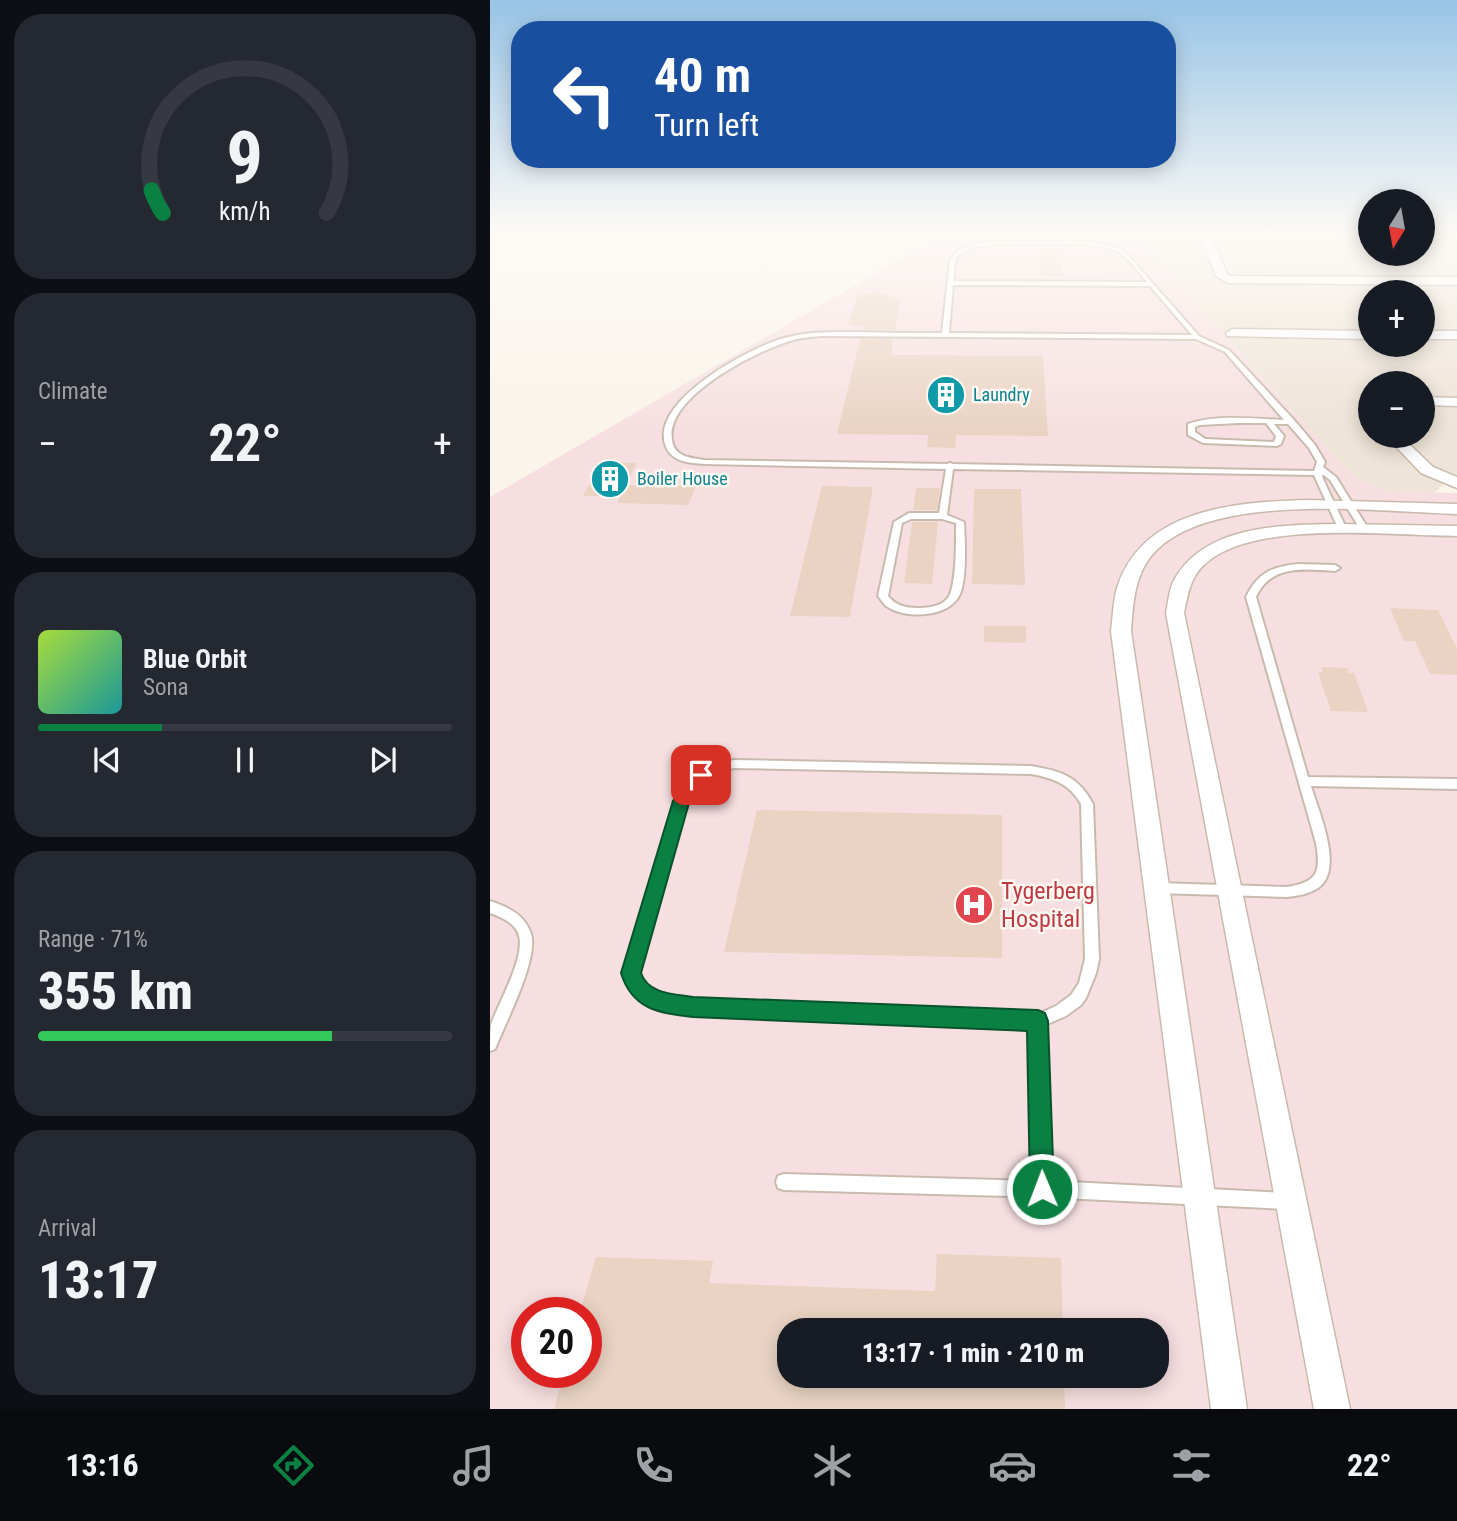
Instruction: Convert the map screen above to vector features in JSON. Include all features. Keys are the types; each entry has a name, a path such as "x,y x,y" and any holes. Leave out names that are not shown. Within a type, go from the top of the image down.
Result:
{"street":[{"path":"1232,333 1358,335"},
{"path":"1435,335 1457,335"},
{"path":"1435,401 1457,402"},
{"path":"1405,448 1427,470 1452,481"},
{"path":"1229,1409 1121,631 1121,607 1126,580 1144,552 1168,533 1199,518 1227,509 1254,505 1333,505 1457,509"},
{"path":"1332,1409 1175,613 1178,592 1189,571 1198,561 1230,542 1260,533 1283,530 1457,531"}],"lane":[{"path":"945,336 949,298"},
{"path":"1162,298 1196,337"},
{"path":"1343,530 1320,471 1321,462 1318,455 1227,351 1196,337 821,334 786,339 698,387 680,405 666,438 670,449 680,458 705,462 1320,471 1333,479 1365,530"},
{"path":"1269,422 1280,436 1280,442 1254,444 1203,441 1191,433 1191,426 1197,423 1248,422 1269,422 1291,422"},
{"path":"1248,422 1254,444"},
{"path":"943,516 950,465"},
{"path":"909,516 943,516 957,520 960,525 954,598 948,605 931,611 890,606 883,589 898,522 909,516"},
{"path":"1157,888 1287,892 1307,889 1323,874 1325,860 1322,843 1251,597 1254,587 1272,572 1301,567 1335,569"},
{"path":"734,764 1031,770 1068,779 1080,790 1087,804 1093,959 1089,978 1081,995 1069,1009 1038,1021 693,1007 669,1004 648,997 635,986 631,973 681,801 701,775 714,768 734,764"},
{"path":"1305,781 1457,783"},
{"path":"490,907 516,918 526,938 521,966 490,1044"},
{"path":"1038,1021 1042,1189"},
{"path":"784,1182 1042,1189 1290,1201"}],"shaded area":[{"name":"Tygerberg Hospital","path":"834,298 1191,298 1339,462 1359,480 1391,492 1457,493 1457,1409 490,1409 490,497"},
{"path":"1191,298 1358,298 1358,357 1435,357 1435,298 1457,298 1457,483 1447,481 1434,493 1391,492 1359,480 1339,462"}],"building":[{"path":"857,298 900,300 895,330 862,329 863,326 848,325"},
{"name":"Laundry","path":"860,339 893,339 891,355 1043,356 1048,436 956,435 955,448 927,447 928,435 837,434"},
{"name":"Boiler House","path":"601,462 637,463 620,496 583,496"},
{"path":"627,485 696,486 688,505 617,503"},
{"path":"822,486 873,487 850,617 790,616"},
{"path":"916,488 940,488 937,510 913,510"},
{"path":"974,489 1021,489 1025,585 972,584"},
{"path":"912,522 938,522 932,584 904,583"},
{"path":"1390,608 1438,610 1457,649 1457,675 1430,674 1415,641 1404,641"},
{"path":"984,626 1026,626 1026,643 984,642"},
{"path":"1321,667 1347,668 1349,673 1354,673 1368,712 1331,711 1318,672 1323,672"},
{"path":"757,810 1002,815 1002,958 724,952"},
{"path":"937,1254 1061,1258 1063,1318 777,1318 777,1388 1064,1388 1065,1409 554,1409 560,1388 602,1388 602,1297 584,1297 596,1257 713,1261 709,1283 935,1291"}],"place":[{"name":"Laundry","path":"946,395"},
{"name":"Boiler House","path":"610,479"},
{"name":"Tygerberg Hospital","path":"974,905"}],"route":[{"path":"701,775 681,801 631,973 635,986 648,997 669,1004 693,1007 1038,1021 1042,1189"}]}
